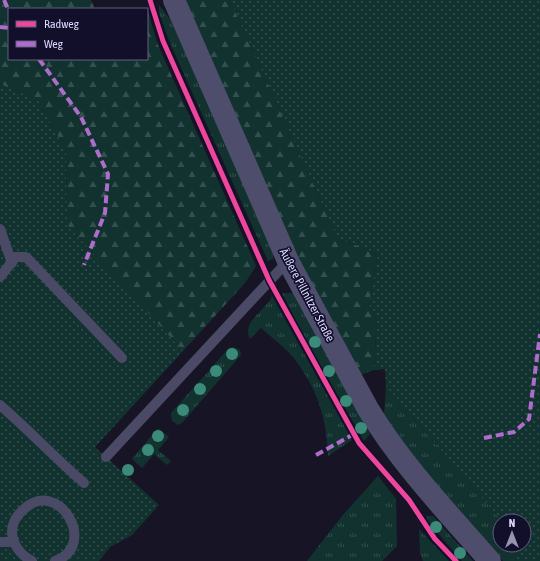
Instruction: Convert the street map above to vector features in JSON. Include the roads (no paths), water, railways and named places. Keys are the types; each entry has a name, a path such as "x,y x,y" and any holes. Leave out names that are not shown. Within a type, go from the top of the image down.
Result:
{"main road":[{"name":"Äußere Pillnitzer Straße","path":"174,0 288,261 379,427 418,480 490,561"}],"lane":[{"path":"0,229 12,263"},
{"path":"0,277 16,257 26,257 122,358"},
{"path":"106,457 288,261"},
{"path":"0,405 30,431 55,458 84,483"},
{"path":"25,560 14,542 12,532 14,522 19,513 26,507 35,502 45,501 55,504 69,514 74,531 70,548 65,555 55,561"},
{"path":"0,542 14,542"}]}
